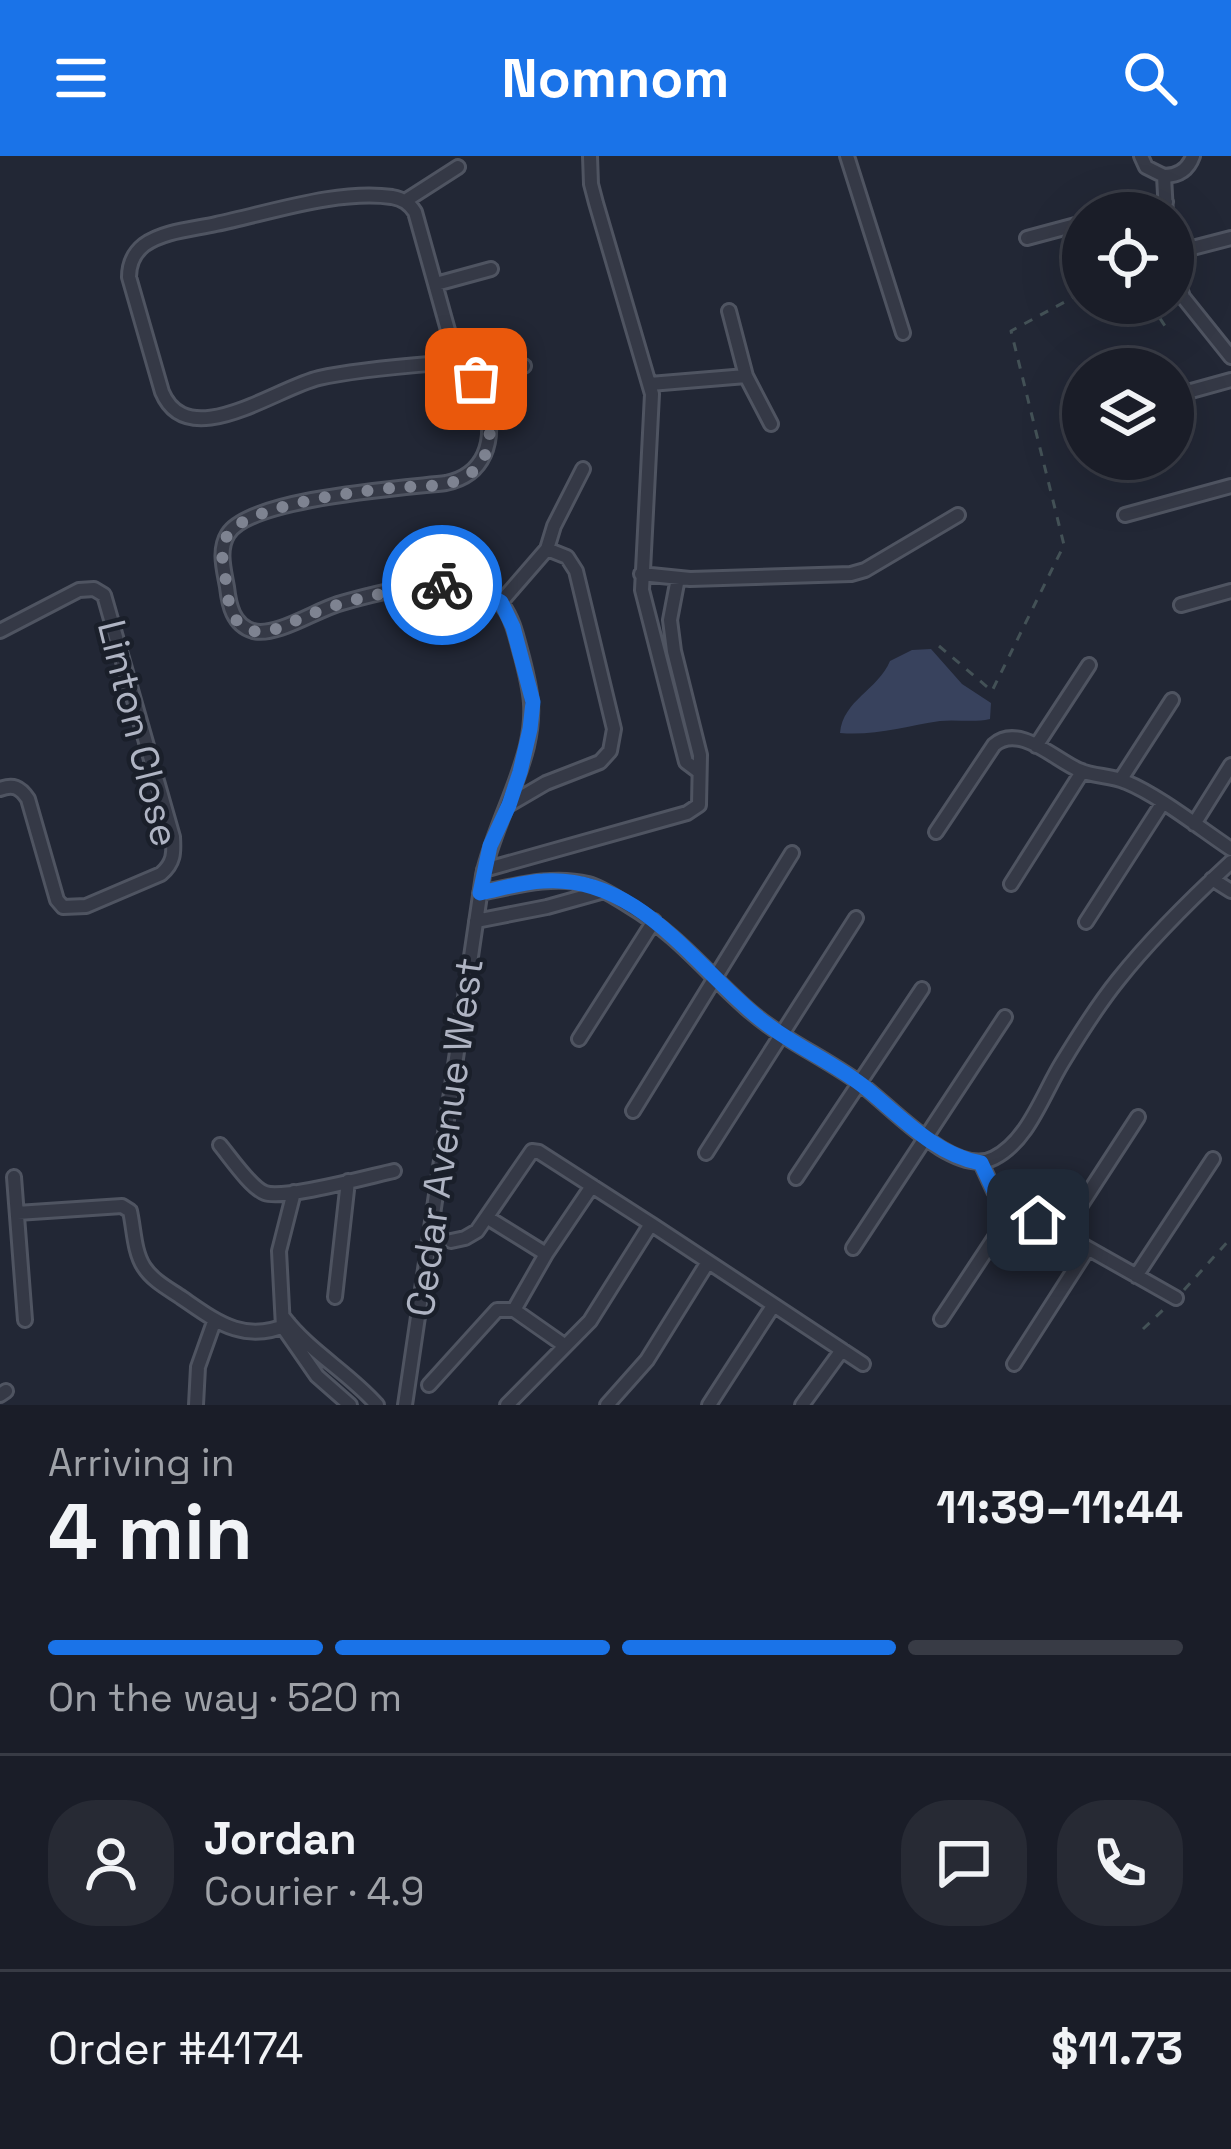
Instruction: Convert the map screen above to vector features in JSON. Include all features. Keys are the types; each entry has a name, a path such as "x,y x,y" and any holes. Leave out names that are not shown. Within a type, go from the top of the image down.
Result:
{"street":[{"path":"590,156 591,184 650,384 641,574 648,622 686,762 698,771"},
{"path":"847,156 903,333"},
{"path":"1142,156 1147,167 1164,176 1180,173 1193,156"},
{"path":"405,201 458,167"},
{"path":"1164,176 1165,192"},
{"path":"458,366 416,212 405,201 377,196 320,202 170,234 143,245 130,263 129,277 162,392 172,410 185,418 239,410 307,381 433,364 458,366 476,379 487,411 490,433 484,457 472,472 446,483 320,498 248,519 231,530 222,556 233,614 247,628 275,630 335,604 438,585 472,586 501,602 547,549 583,469"},
{"path":"1028,238 1062,229"},
{"path":"1194,248 1231,238"},
{"path":"436,284 490,269"},
{"path":"729,310 746,376 771,424"},
{"path":"1194,311 1231,357"},
{"path":"476,379 524,366"},
{"path":"650,384 746,376"},
{"path":"1194,390 1231,380"},
{"path":"1125,515 1231,486"},
{"path":"641,574 678,578 857,573 958,515"},
{"path":"509,805 546,783 600,762 614,738 576,571 567,557 547,549"},
{"path":"484,870 687,813 701,799 700,755 670,620 678,578"},
{"name":"Linton Close","path":"0,631 80,590 94,589 104,595 173,837 174,857 161,874 86,906 63,907 28,799 20,788 0,789"},
{"path":"1181,605 1231,591"},
{"name":"Cedar Avenue West","path":"405,1405 484,870 527,745 533,702 513,627 501,602"},
{"path":"648,622 670,620"},
{"path":"1036,746 1089,664"},
{"path":"1120,779 1172,700"},
{"path":"936,832 984,759 1000,740 1014,738 1082,772 1120,779 1231,849"},
{"path":"1193,824 1231,765"},
{"path":"1011,884 1082,772"},
{"path":"1085,922 1162,804"},
{"path":"633,1111 792,853"},
{"path":"480,893 542,880 586,883 606,891 654,921 780,1034 861,1084 927,1138 961,1158 981,1163 998,1157 1018,1139 1117,980 1158,932 1231,862"},
{"path":"1212,879 1231,891"},
{"path":"476,921 606,891"},
{"path":"706,1153 856,918"},
{"path":"579,1039 654,921"},
{"path":"796,1178 922,989"},
{"path":"853,1249 1005,1017"},
{"path":"1062,1234 1138,1117"},
{"path":"220,1145 263,1192 275,1194 394,1171"},
{"path":"451,1241 471,1235 488,1218 532,1151 539,1152 862,1364"},
{"path":"1136,1276 1213,1159"},
{"path":"981,1163 989,1185 1015,1207 1176,1298"},
{"path":"14,1177 25,1319"},
{"path":"334,1297 348,1181"},
{"path":"514,1310 592,1186"},
{"path":"293,1192 279,1252 285,1322 311,1367 350,1405"},
{"path":"17,1213 109,1205 127,1208 146,1269 214,1322 242,1330 271,1330 285,1322"},
{"path":"941,1319 1015,1207"},
{"path":"488,1218 546,1254"},
{"path":"507,1405 590,1321 651,1224"},
{"path":"1014,1364 1087,1250"},
{"path":"607,1405 647,1360 708,1262"},
{"path":"709,1405 773,1306"},
{"path":"429,1385 491,1314 503,1309 514,1310 564,1345"},
{"path":"196,1405 198,1366 214,1322"},
{"path":"285,1322 376,1405"},
{"path":"802,1405 842,1351"},
{"path":"311,1367 323,1356"}],"path":[{"path":"939,646 992,691 1064,545 1011,331 1062,303"},
{"path":"1143,1329 1231,1238"}],"water":[{"path":"931,649 962,684 991,703 990,719 840,733 847,712 890,661 912,650"}],"way so far":[{"path":"442,585 335,604 275,630 259,632 238,622 233,614 223,548 238,524 305,501 446,483 472,472 484,457 490,433 476,379"}],"route":[{"path":"442,585 472,586 501,602 532,693 520,772 490,846 480,893 542,880 586,883 606,891 670,933 769,1026 861,1084 927,1138 961,1158 981,1163 994,1191 1038,1220"}]}
